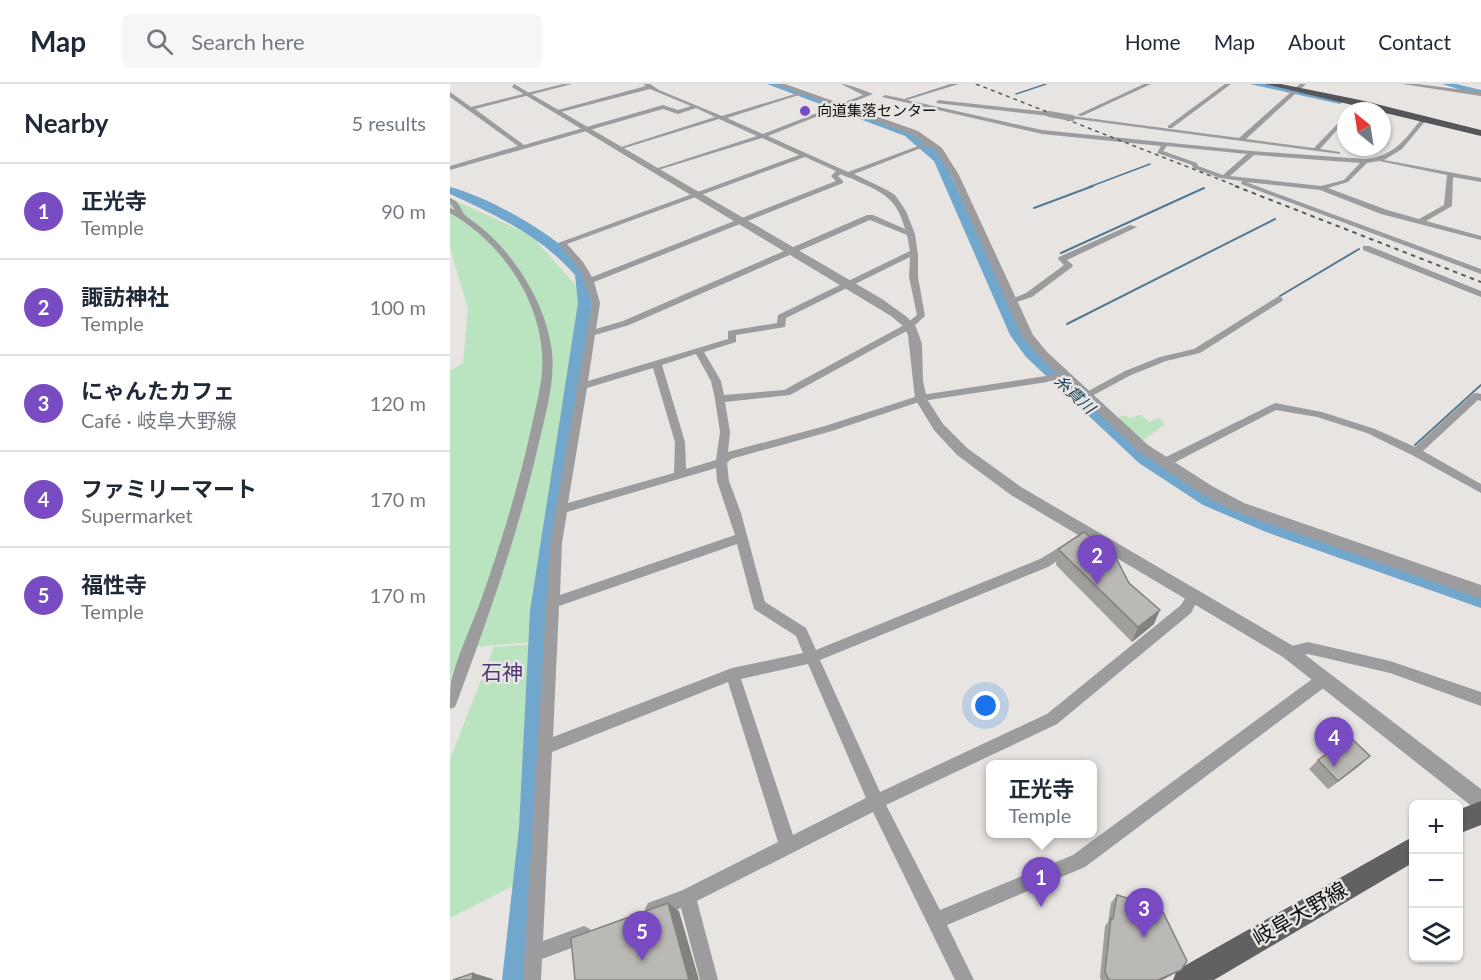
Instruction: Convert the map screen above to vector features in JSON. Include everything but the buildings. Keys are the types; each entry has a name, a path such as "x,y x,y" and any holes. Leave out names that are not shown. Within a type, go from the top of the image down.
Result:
{"highway":[{"path":"1269,84 1300,87 1481,133"}],"main road":[{"path":"1463,820 1481,813"},
{"name":"岐阜大野線","path":"1187,980 1409,850"}],"street":[{"path":"469,109 569,84"},
{"path":"779,84 836,107 915,133 927,144 939,150 955,175 1028,336 1057,376 1086,395 1143,448 1239,507 1481,592"},
{"path":"844,84 860,93 1042,132 1252,153 1365,161 1382,161 1396,154 1425,118"},
{"path":"906,99 956,84"},
{"path":"1148,84 1080,114 1316,149 1481,180"},
{"path":"1170,127 1228,84"},
{"path":"1405,84 1481,94"},
{"path":"514,85 878,301 909,327 917,350 917,382 921,398 937,423 977,464 1016,491 1289,652 1481,801"},
{"path":"557,111 648,86 892,196 903,209 911,234 914,252 914,280 922,307 921,316 909,327 786,393 720,399"},
{"path":"885,97 1243,138 1300,87"},
{"path":"450,94 523,147"},
{"path":"620,149 800,94"},
{"path":"657,170 762,136 870,94"},
{"path":"450,168 663,107 678,112 696,106"},
{"path":"1316,149 1337,127"},
{"path":"591,280 841,182 834,176 927,144"},
{"path":"1166,144 1158,152 1481,272"},
{"path":"1226,177 1252,153"},
{"path":"532,980 548,655 556,543 596,303 586,269 562,243 805,155"},
{"path":"1322,188 1346,181 1365,161"},
{"path":"1419,222 1448,206 1450,175"},
{"path":"1226,177 1322,188 1384,212 1481,238"},
{"path":"450,200 457,205 455,213 498,247 526,286 544,333 547,370 532,450 511,530 450,702"},
{"path":"591,333 626,323 870,217 911,234"},
{"path":"1011,301 1029,295 1070,264 1062,259 1133,227"},
{"path":"1366,248 1481,294"},
{"path":"583,386 733,340 731,333 782,326 782,317 914,252"},
{"path":"1086,395 1128,373 1197,351 1279,300"},
{"path":"699,352 716,381 725,432 721,462 723,481 759,605 801,632 876,802 965,980"},
{"path":"657,365 680,442 680,475"},
{"path":"562,509 680,475 721,462 727,456 828,429 921,398 1057,376"},
{"path":"1416,452 1477,396 1481,398"},
{"path":"1164,462 1275,406 1318,414 1349,423 1416,452 1481,489"},
{"path":"545,747 732,674 813,657 1044,563 1089,534"},
{"path":"553,603 741,538"},
{"path":"633,917 687,897 876,802 1052,719 1186,609 1193,597"},
{"path":"1289,652 1308,648 1390,667 1481,699"},
{"path":"732,674 788,846"},
{"path":"935,921 1079,861 1324,679"},
{"path":"687,897 709,980"},
{"path":"534,953 600,929"}],"green space":[{"path":"450,198 532,236 584,295 574,388 552,496 531,642 462,648 450,680 450,371 463,363 468,309 450,248"},
{"path":"1125,415 1130,418 1141,415 1149,422 1159,418 1165,424 1142,441 1117,418"},
{"path":"538,644 523,881 450,918 450,759 494,647"}],"waterway":[{"name":"糸貫川","path":"771,84 909,134 930,150 939,160 1017,335 1031,354 1145,459 1210,500 1273,527 1481,599"},
{"path":"1016,94 1046,84"},
{"path":"1254,84 1340,101"},
{"path":"1446,84 1481,93"},
{"path":"1089,187 1150,164"},
{"path":"1034,208 1093,186"},
{"path":"1061,253 1204,188"},
{"path":"450,190 493,209 535,232 582,274 585,303 541,611 532,828 517,980"},
{"path":"1067,324 1275,219"},
{"path":"1280,296 1359,249"},
{"path":"1415,445 1481,385"}],"railway":[{"path":"976,84 1239,187"},
{"path":"1235,186 1481,282"}],"place":[{"name":"向道集落センター","path":"805,111"},
{"name":"諏訪神社","path":"1097,585"},
{"name":"ファミリーマート","path":"1334,767"},
{"name":"正光寺","path":"1041,907"},
{"name":"にゃんたカフェ","path":"1144,938"},
{"name":"福性寺","path":"642,961"}],"district":[{"name":"石神","path":"502,673"}]}
